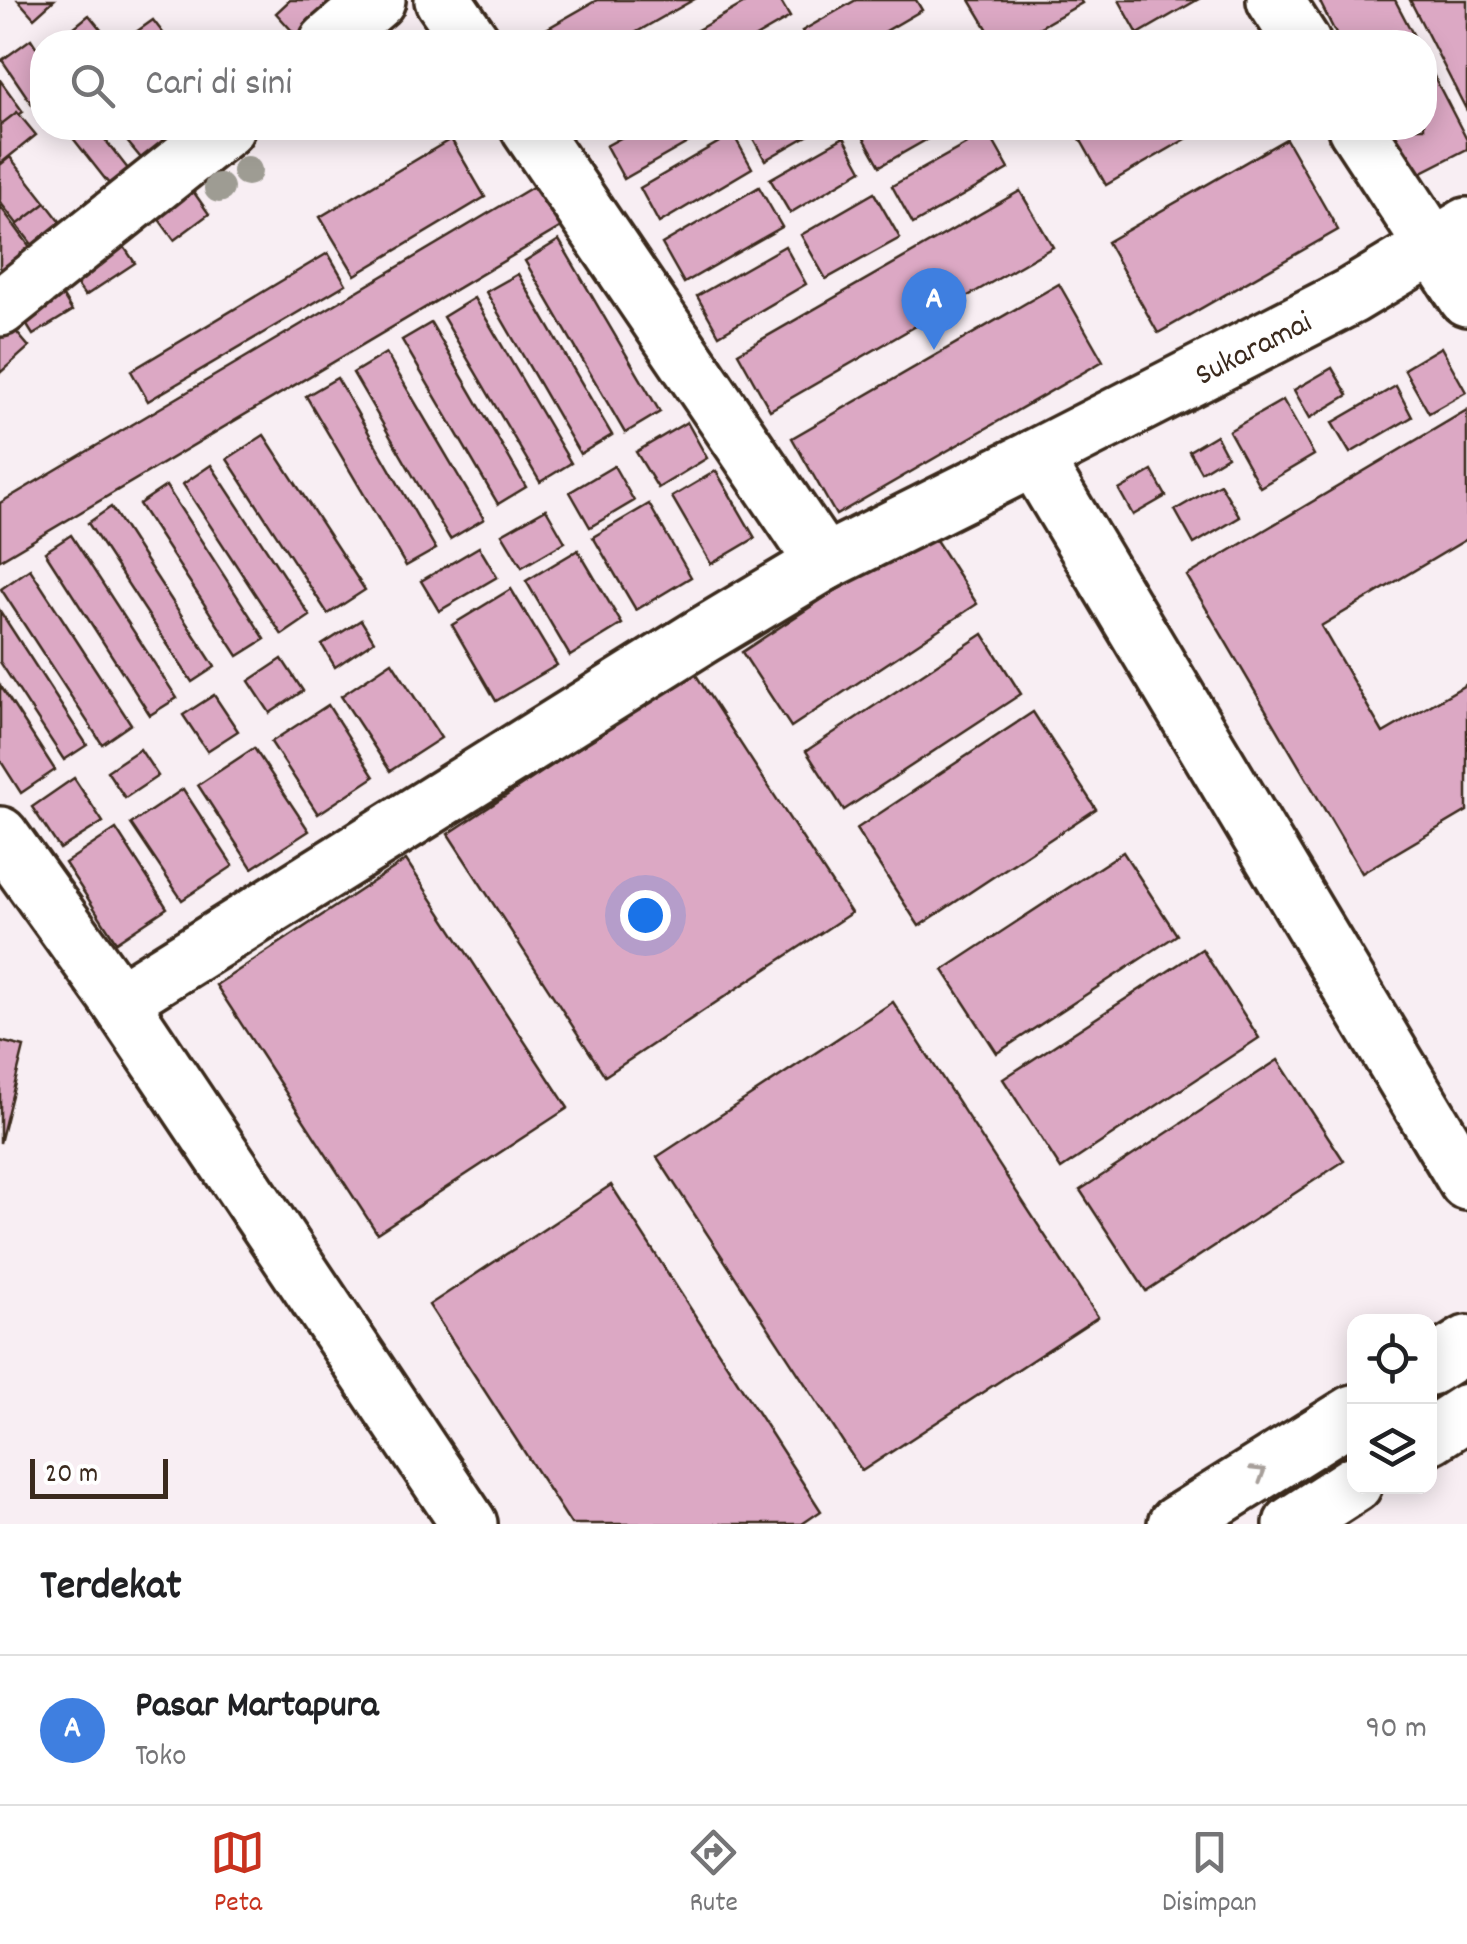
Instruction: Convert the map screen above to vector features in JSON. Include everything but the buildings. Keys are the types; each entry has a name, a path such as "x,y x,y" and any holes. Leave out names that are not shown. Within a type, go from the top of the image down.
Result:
{"main road":[{"path":"342,30 377,0"},
{"path":"443,0 464,30"},
{"path":"1275,0 1294,30"},
{"path":"0,308 211,140"},
{"path":"538,140 824,563"},
{"path":"1366,140 1450,237 1467,298"},
{"name":"Sukaramai","path":"118,1001 824,563 1351,296 1450,237"},
{"path":"1034,458 1467,1182"},
{"path":"0,835 118,1001 469,1524"},
{"path":"1437,1363 1467,1344"},
{"path":"1437,1431 1467,1412"},
{"path":"1176,1524 1347,1418"},
{"path":"1292,1524 1347,1489"}],"place":[{"name":"Pasar Martapura","path":"934,350"}]}
